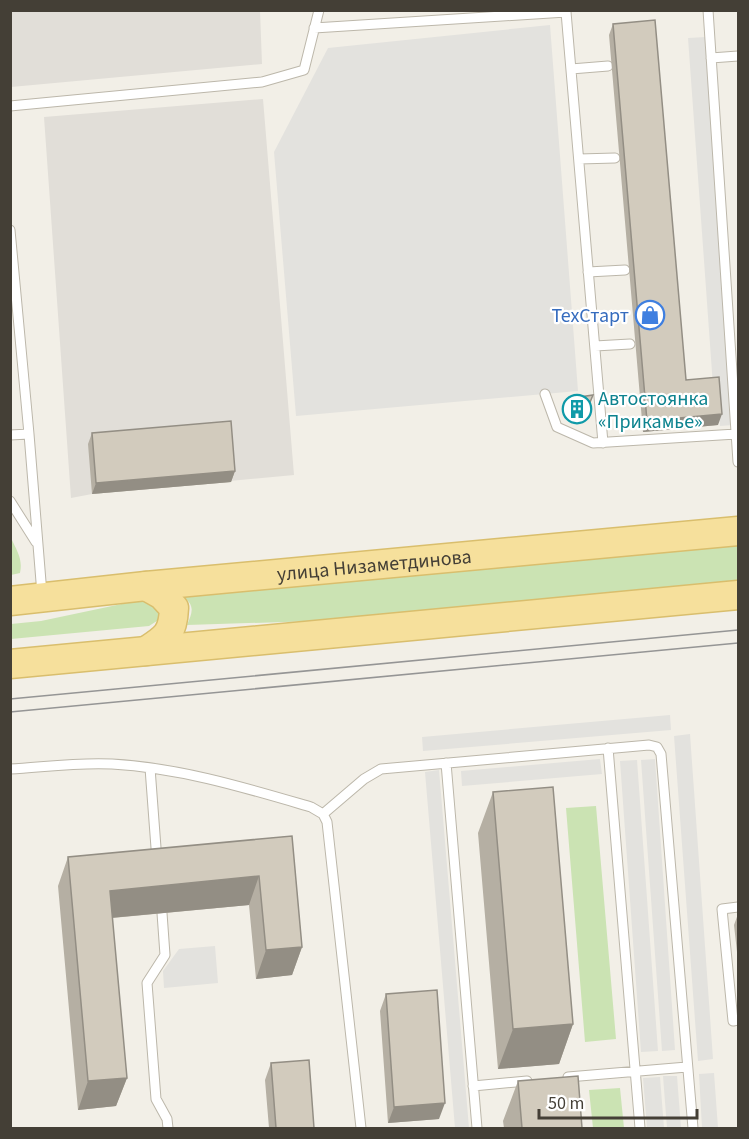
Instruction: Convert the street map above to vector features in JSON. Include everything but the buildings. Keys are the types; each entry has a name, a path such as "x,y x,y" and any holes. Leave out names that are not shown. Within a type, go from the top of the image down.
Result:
{"main road":[{"name":"улица Низаметдинова","path":"10,602 146,586 738,531"},
{"path":"146,586 162,595 174,608 173,626 164,639 146,651"},
{"path":"10,664 738,595"}],"lane":[{"path":"10,106 262,81 304,70 319,10"},
{"path":"708,10 736,393 738,462"},
{"path":"314,28 567,11 603,443"},
{"path":"711,58 738,56"},
{"path":"571,69 608,66"},
{"path":"579,159 615,158"},
{"path":"10,230 42,599"},
{"path":"588,272 625,270"},
{"path":"595,346 630,344"},
{"path":"545,393 557,426 593,443 736,434"},
{"path":"10,435 29,434"},
{"path":"10,501 37,544"},
{"path":"323,814 372,773 396,767 608,748 650,745 657,747 661,754 693,1128"},
{"path":"608,748 640,1128"},
{"path":"446,763 477,1128"},
{"path":"10,769 110,764 150,768 232,784 311,807 323,814 327,822 361,1128"},
{"path":"150,768 159,876"},
{"path":"738,907 722,909 733,1021 738,1020"},
{"path":"162,913 165,955 147,983 156,1099 167,1119 168,1128"},
{"path":"560,1078 687,1067"},
{"path":"473,1086 538,1080"}],"shaded area":[{"path":"11,10 260,11 262,64 11,87"},
{"path":"550,25 578,391 296,416 274,152 328,48"},
{"path":"706,37 733,425 720,426 716,386 713,386 688,38"},
{"path":"263,99 294,475 92,494 71,498 44,117"},
{"path":"670,715 671,730 423,751 422,737"},
{"path":"690,734 713,1059 698,1061 674,736"},
{"path":"600,759 602,774 462,786 461,771"},
{"path":"655,759 675,1050 662,1051 641,760"},
{"path":"637,760 658,1051 641,1052 620,761"},
{"path":"439,770 469,1128 455,1128 425,772"},
{"path":"215,946 218,983 164,988 163,971 179,949"},
{"path":"714,1073 718,1128 702,1128 699,1074"},
{"path":"663,1076 677,1076 681,1128 667,1128"},
{"path":"660,1077 664,1128 647,1128 643,1078"}],"green space":[{"path":"11,538 19,555 21,568 20,573 11,575"},
{"path":"738,542 738,580 315,621 187,625 192,609 189,602 182,596"},
{"path":"150,598 162,610 160,619 149,626 11,639 11,624 41,621"},
{"path":"596,806 616,1039 585,1042 566,808"},
{"path":"620,1088 624,1128 593,1128 589,1090"}],"tram line":[{"path":"10,699 738,630"},
{"path":"10,712 738,643"}],"place":[{"name":"ТехСтарт","path":"650,315"},
{"name":"Автостоянка «Прикамье»","path":"577,409"}]}
